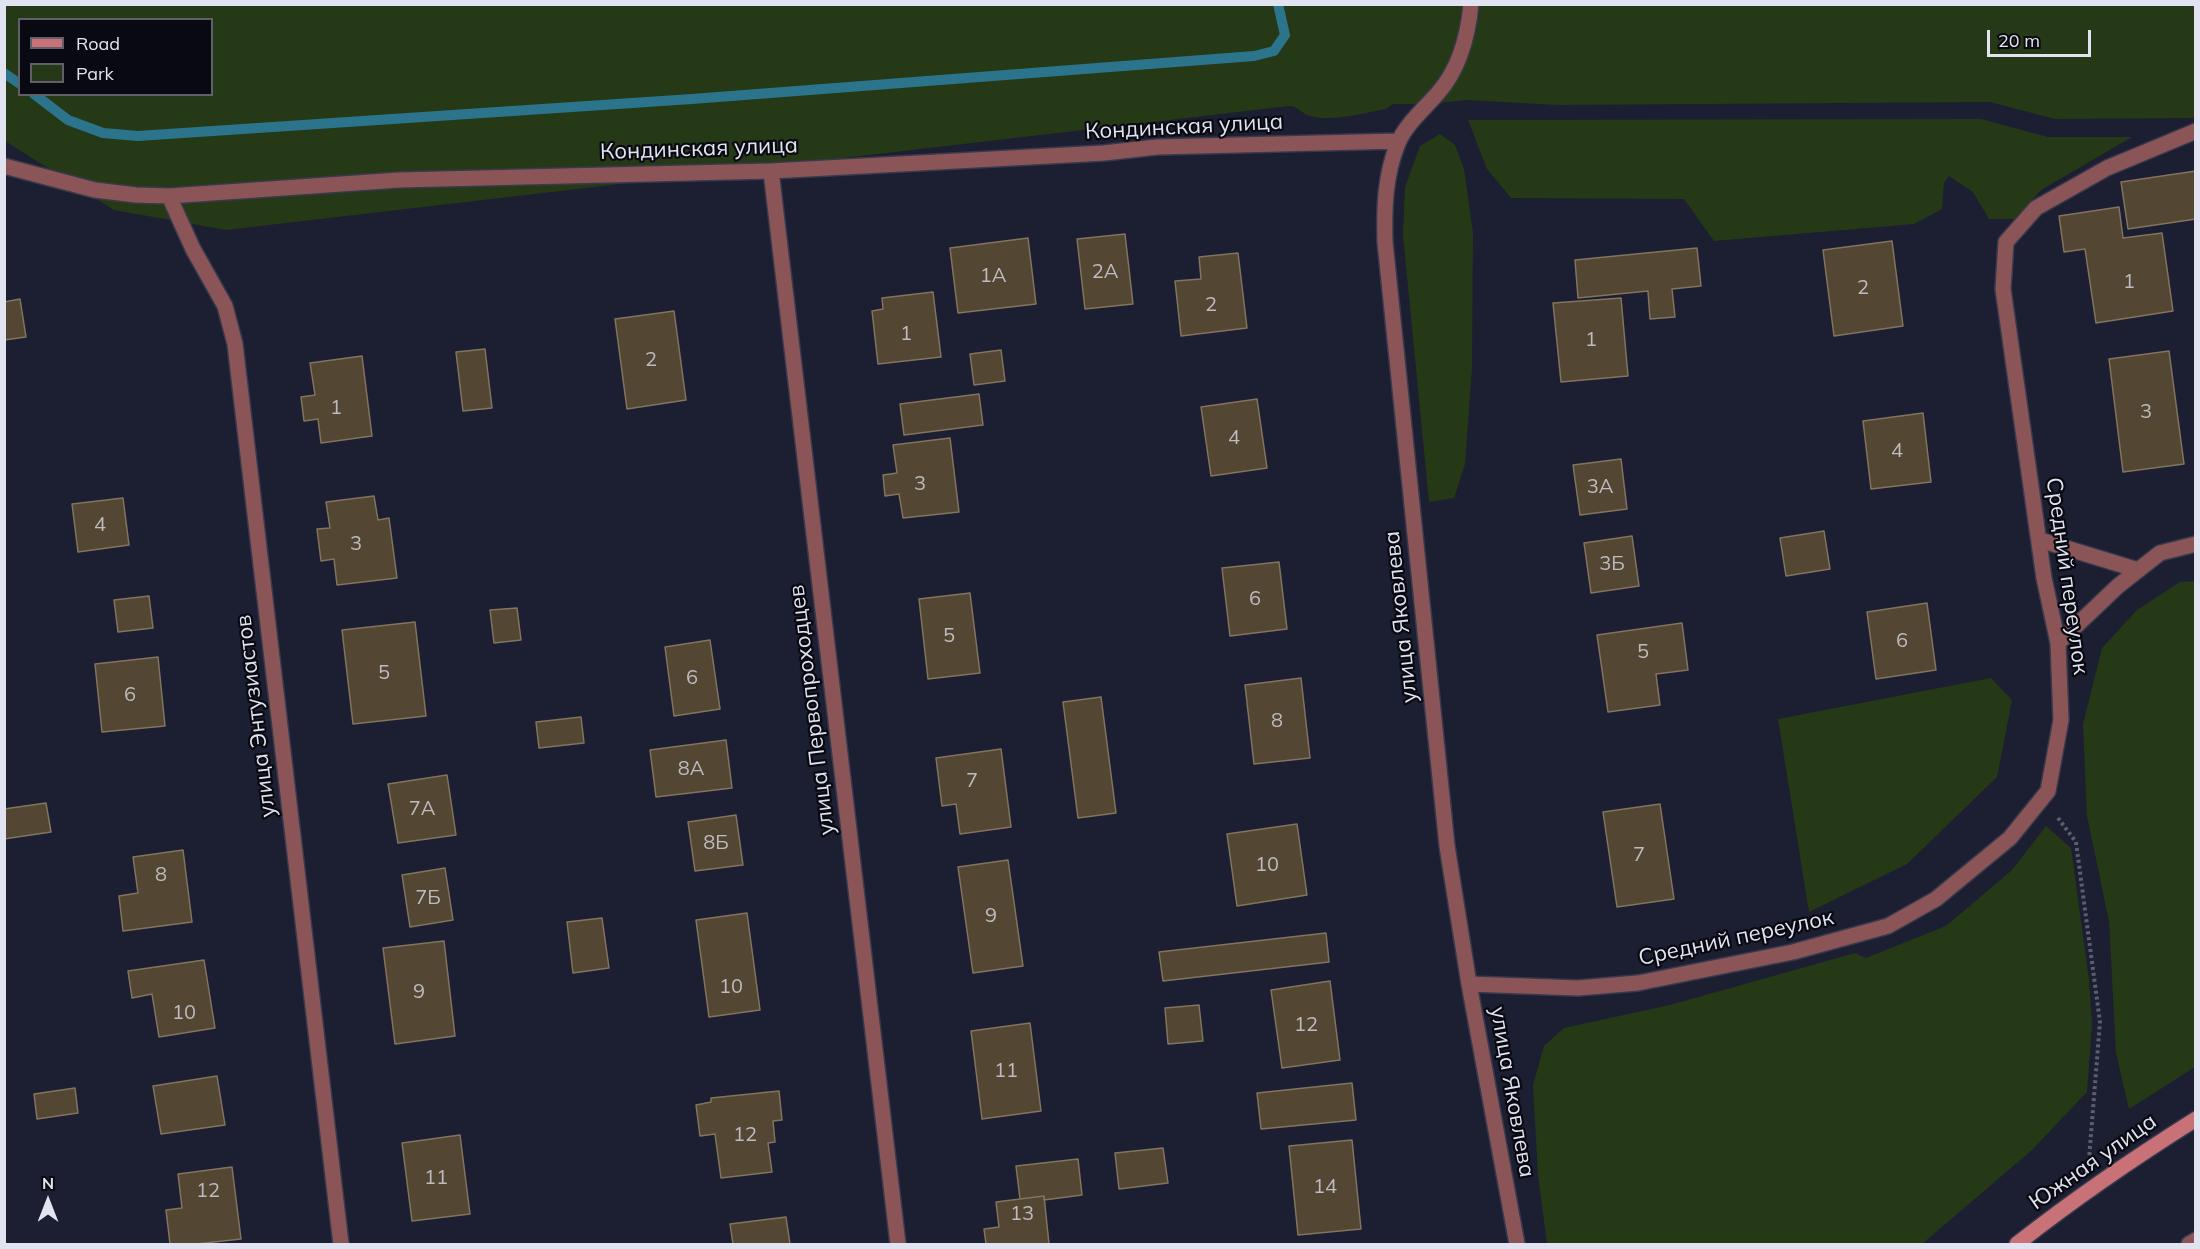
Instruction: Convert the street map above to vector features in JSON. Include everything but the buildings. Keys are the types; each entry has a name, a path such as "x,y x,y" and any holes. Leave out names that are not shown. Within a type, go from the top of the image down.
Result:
{"main road":[{"name":"Южная улица","path":"2017,1245 2134,1158 2196,1119"}],"street":[{"name":"улица Яковлева","path":"1472,4 1468,30 1459,61 1440,91 1399,141 1386,182 1385,242 1448,846 1469,984 1517,1245"},
{"name":"Средний переулок","path":"1469,984 1578,988 1638,983 1793,952 1888,926 1936,899 2010,838 2048,790 2061,720 2058,643 2044,578 2003,289 2006,242 2036,208 2108,168 2196,132"},
{"name":"Кондинская улица","path":"4,166 95,190 169,196 399,180 771,171 1092,153 1157,147 1399,141"},
{"name":"улица Первопроходцев","path":"771,171 898,1245"},
{"name":"улица Энтузиастов","path":"169,196 193,249 225,306 235,344 341,1245"},
{"path":"2040,540 2138,570"},
{"path":"2058,643 2118,586 2160,553 2196,543"},
{"path":"2189,1245 2196,1240"}],"path":[{"path":"2043,797 2076,842 2100,1022 2086,1193"}],"green space":[{"path":"4,5 2195,5 2195,118 2055,119 1990,102 1557,105 1467,100 1428,104 1393,104 1386,109 1329,118 1310,116 1289,106 226,230 114,210 5,141"},
{"path":"1981,119 2048,137 2132,137 2041,190 2015,219 1989,219 1973,192 1949,176 1944,183 1942,209 1914,224 1714,241 1684,199 1511,198 1487,169 1468,120"},
{"path":"1440,134 1455,145 1464,169 1473,233 1472,368 1465,464 1454,498 1429,502 1403,235 1405,187 1420,146"},
{"path":"2195,581 2195,1067 2129,1109 2116,1053 2109,921 2087,816 2083,724 2102,648 2137,610 2180,582"},
{"path":"1991,678 2012,700 1997,777 1907,864 1809,912 1778,719"},
{"path":"2046,826 2071,848 2089,980 2092,1024 2087,1092 2032,1150 1922,1244 1547,1244 1538,1174 1533,1085 1544,1046 1564,1028 1670,1005 1855,953 1866,958 1946,926 2012,870"}],"waterway":[{"path":"37,96 68,120 103,133 138,136 692,99 1254,56 1274,51 1285,35 1278,4"},
{"path":"4,73 18,83"}]}
